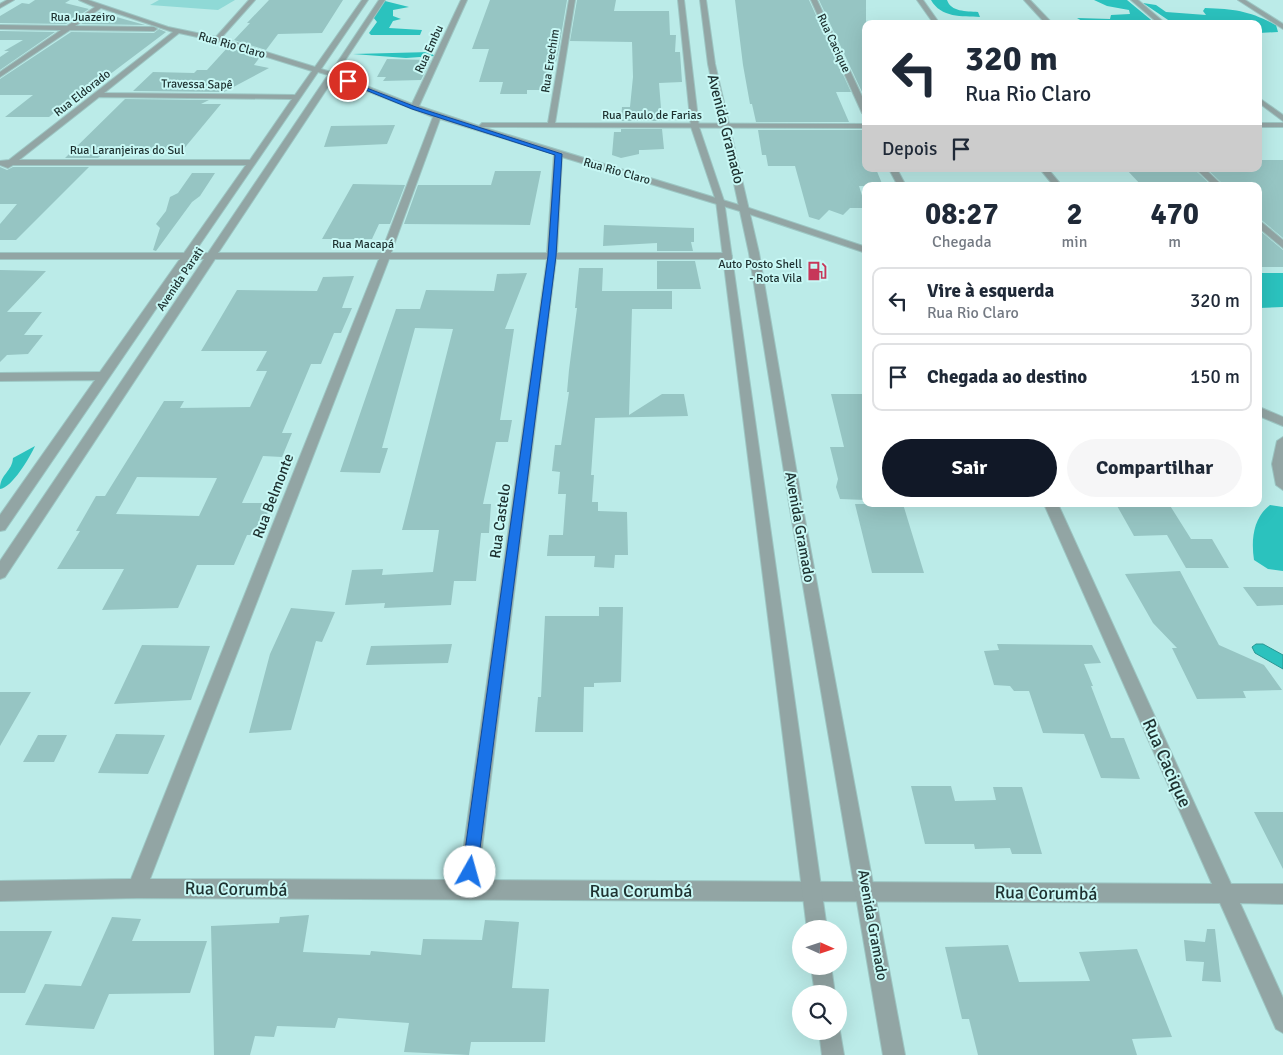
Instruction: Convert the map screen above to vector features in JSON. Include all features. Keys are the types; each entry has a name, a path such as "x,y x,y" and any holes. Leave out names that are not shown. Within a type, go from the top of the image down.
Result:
{"street":[{"path":"0,6 11,0"},
{"name":"Rua Rio Claro","path":"82,0 167,29 217,39 331,74 437,116 468,124 558,154 720,201 862,249"},
{"path":"217,39 252,0"},
{"name":"Avenida Parati","path":"0,526 185,258 254,162 296,97 317,71 364,0"},
{"name":"Avenida Parati","path":"0,573 382,0"},
{"name":"Rua Embu","path":"414,108 464,0"},
{"name":"Rua Erechim","path":"551,126 572,0"},
{"name":"Avenida Gramado","path":"681,0 694,15 700,70 695,127 720,201 815,920"},
{"name":"Avenida Gramado","path":"703,0 694,15 700,70 724,126 746,210 802,543 867,892 894,1055"},
{"name":"Rua Cacique","path":"814,0 862,104"},
{"path":"920,0 934,20"},
{"path":"1027,0 1046,20"},
{"path":"1134,0 1159,20"},
{"path":"1241,0 1283,27"},
{"path":"0,75 100,6"},
{"name":"Rua Juazeiro","path":"0,27 167,29"},
{"name":"Rua Eldorado","path":"0,172 178,31"},
{"name":"Travessa Sapê","path":"98,95 296,97"},
{"path":"1262,102 1283,119"},
{"name":"Rua Belmonte","path":"137,888 385,256 437,116"},
{"name":"Rua Paulo de Farias","path":"468,124 695,127 862,126"},
{"path":"1262,125 1283,125"},
{"name":"Rua Castelo","path":"467,891 552,256 558,154"},
{"name":"Rua Laranjeiras do Sul","path":"0,163 254,162"},
{"path":"1046,172 1055,182"},
{"path":"1203,172 1215,182"},
{"path":"1262,226 1283,246"},
{"name":"Rua Macapá","path":"0,256 210,258 727,256"},
{"path":"0,377 104,376"},
{"path":"1262,412 1283,422"},
{"path":"1283,442 1277,462 1277,473 1283,485"},
{"name":"Rua Cacique","path":"1052,507 1283,1022"},
{"name":"Rua Corumbá","path":"0,891 137,888 1283,894"},
{"path":"831,1040 833,1055"}],"shaded area":[{"path":"159,0 235,0 218,10 150,5"},
{"path":"381,0 409,7 393,10 393,16 401,19 393,21 389,28 422,30 420,35 371,35 369,33 377,22 373,17 373,9"},
{"path":"931,0 947,0 955,9 978,12 980,17 946,13 935,6"},
{"path":"1094,0 1127,0 1151,20 1080,20 1077,18 1110,19 1111,15 1130,14 1129,10 1107,6"},
{"path":"1143,3 1156,5 1166,12 1206,15 1203,11 1205,8 1242,12 1276,25 1278,32 1262,33 1262,20 1168,20"},
{"path":"431,52 434,56 406,58 353,54"},
{"path":"1262,273 1283,273 1283,307 1262,308"},
{"path":"35,446 15,478 0,489 2,480 11,467 13,458"},
{"path":"1270,505 1283,507 1283,571 1268,569 1254,560 1254,530 1260,516"},
{"path":"1256,644 1263,644 1283,655 1283,669 1255,653 1252,647"}],"building":[{"path":"35,0 70,0 65,3 89,9 66,24 0,23 0,16 22,3 29,4"},
{"path":"269,0 343,0 322,33 278,34 266,50 234,40"},
{"path":"490,0 567,0 556,62 553,62 547,90 527,90 527,94 500,94 503,82 479,82 489,49 472,49"},
{"path":"577,0 616,0 614,11 669,11 670,35 676,35 675,52 680,52 682,82 659,83 662,121 621,121 622,107 630,107 633,77 632,42 570,41"},
{"path":"735,0 809,0 851,92 836,92 849,122 756,122 752,104 750,104 743,65"},
{"path":"819,0 866,0 866,20 862,20 862,92"},
{"path":"99,12 127,20 145,25 81,24"},
{"path":"159,29 166,32 97,84 90,84 49,117 5,117 33,95 0,95 0,79 71,32 154,33"},
{"path":"0,31 55,32 0,70 0,57 9,51 4,51 23,40 0,40"},
{"path":"228,47 260,57 254,65 269,68 224,92 133,91 153,72 194,73 197,70 207,70"},
{"path":"387,59 431,60 421,80 383,81 386,77 377,77"},
{"path":"125,99 209,100 201,104 221,104 182,151 106,151 98,158 65,158"},
{"path":"395,125 387,144 324,147 331,126"},
{"path":"621,129 662,129 664,149 639,150 639,154 621,158 612,155 614,132 621,132"},
{"path":"758,130 862,130 862,172 877,172 881,182 862,182 862,186 859,186 862,195 862,208 850,208 843,215 829,210 819,220 809,217 795,166 768,166 766,155 762,155"},
{"path":"1262,160 1283,160 1283,238 1262,220 1262,182 1221,182 1210,172 1262,172"},
{"path":"0,167 7,170 13,167 89,167 16,240 0,240 0,224 17,204 0,204"},
{"path":"495,171 541,171 530,225 404,224 418,185 491,185"},
{"path":"1129,172 1197,172 1208,182 1138,182"},
{"path":"192,173 215,173 200,196 192,202 156,251 153,250 160,228 156,224 166,211 170,197 178,193"},
{"path":"353,184 405,185 390,224 379,224 372,239 322,239"},
{"path":"604,225 694,228 694,242 691,242 693,251 657,251 657,243 603,246"},
{"path":"1262,232 1283,250 1283,267 1262,267"},
{"path":"657,261 695,261 701,289 657,289"},
{"path":"579,268 603,268 602,291 672,291 672,309 632,309 629,415 662,394 684,394 688,416 595,418 591,475 594,475 592,502 598,502 598,511 627,512 628,555 615,555 614,568 594,567 595,556 547,556 549,535 563,535 566,494 558,494 560,472 552,471 555,445 561,445 569,392 567,392 577,308 575,308"},
{"path":"0,270 46,271 7,312 42,312 24,335 43,335 28,354 7,355 0,362"},
{"path":"527,273 505,329 514,329 500,420 512,420 508,442 496,442 483,504 491,504 489,533 481,533 476,581 454,581 451,605 384,608 385,603 345,605 352,570 383,569 382,575 433,572 439,530 402,530 453,329 415,328 382,448 388,448 380,473 340,472 396,309 420,309 426,290 494,291 497,274"},
{"path":"354,276 342,308 352,308 341,333 334,333 321,364 311,364 282,433 292,433 282,457 263,456 242,503 272,503 258,535 247,535 234,565 197,565 178,608 102,610 124,569 57,569 80,531 76,531 96,496 105,496 164,401 184,401 180,408 250,407 267,371 256,371 267,351 201,351 237,290 317,291 323,277","holes":["137,477 217,478 199,516 116,514"]},
{"path":"831,394 862,394 862,500 840,499 836,487 838,479 830,447 844,447"},
{"path":"855,504 862,504 862,507 904,507 924,573 872,573"},
{"path":"1118,507 1171,507 1191,539 1212,539 1229,568 1186,568 1167,535 1134,536"},
{"path":"1180,571 1219,645 1264,665 1282,690 1243,691 1246,698 1197,699 1172,648 1177,648 1153,623 1125,574"},
{"path":"1243,587 1283,587 1283,605 1257,606"},
{"path":"599,607 623,607 621,682 594,683 594,687 584,687 583,732 535,732 538,697 541,697 545,616 599,616"},
{"path":"291,608 335,612 322,642 316,641 291,730 249,733 270,654"},
{"path":"452,644 448,663 366,665 371,646"},
{"path":"997,644 1092,645 1101,663 1084,664 1093,686 1091,686 1111,738 1124,738 1140,779 1101,778 1084,734 1043,733 1029,691 1014,691 1010,686 994,685 984,651 999,650"},
{"path":"142,645 210,646 191,700 114,704"},
{"path":"0,692 31,692 0,746"},
{"path":"116,734 165,735 148,774 98,773"},
{"path":"38,735 67,735 54,762 23,762"},
{"path":"911,786 951,786 955,801 996,800 993,787 1022,787 1042,854 1012,854 1010,848 975,849 974,844 925,844"},
{"path":"1254,812 1283,812 1283,869"},
{"path":"309,915 303,952 370,955 371,951 421,955 423,939 482,940 485,920 519,922 512,988 549,989 545,1042 471,1042 469,1055 404,1052 409,1023 338,1018 335,1028 277,1026 274,1037 255,1036 250,1055 214,1055 211,926 279,923 280,917"},
{"path":"112,917 141,919 132,941 207,941 190,993 109,994 94,1029 25,1025 45,984 81,986"},
{"path":"1207,929 1215,929 1221,982 1202,981 1204,962 1186,961 1184,940 1205,942"},
{"path":"0,931 52,931 25,993 0,993"},
{"path":"1008,945 1019,982 1090,981 1079,952 1137,949 1172,1037 1132,1039 1137,1055 978,1055 969,1019 962,1019 945,947"}],"place":[{"name":"Auto Posto Shell - Rota Vila","path":"817,271"}],"route":[{"path":"348,81 437,116 468,124 558,154 552,256 470,872"}]}
